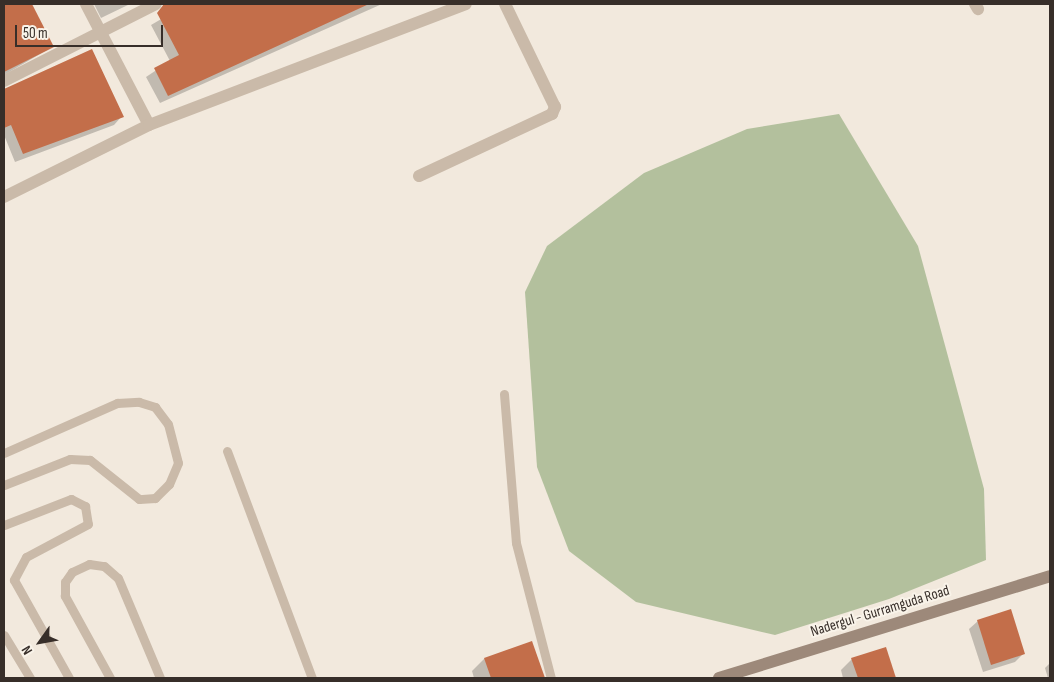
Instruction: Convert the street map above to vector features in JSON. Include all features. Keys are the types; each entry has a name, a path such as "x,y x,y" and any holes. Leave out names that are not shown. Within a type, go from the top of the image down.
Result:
{"main road":[{"name":"Nadergul - Gurramguda Road","path":"718,678 1050,576"}],"street":[{"path":"86,4 149,125"},
{"path":"4,81 156,4"},
{"path":"4,197 149,125 466,4"},
{"path":"419,176 552,114 555,107 505,4"}],"lane":[{"path":"504,394 516,542 551,678"},
{"path":"4,453 117,403 140,402 155,407 168,424 178,463 170,484 155,498 139,499 90,460 70,459 4,485"},
{"path":"227,451 312,678"},
{"path":"4,525 71,498 85,506 88,524 26,557 14,580 69,678"},
{"path":"110,678 65,596 65,582 72,572 89,564 104,566 118,578 160,678"},
{"path":"4,635 30,678"}],"green space":[{"path":"839,114 918,246 984,489 986,560 889,599 775,635 636,602 569,551 537,467 525,292 547,246 644,173 747,129"}],"building":[{"path":"4,4 32,4 54,47 4,72"},
{"path":"164,4 369,4 168,96 154,68 179,55 157,13"},
{"path":"92,49 124,117 23,154 11,125 4,128 4,89"},
{"path":"1011,609 1025,654 991,665 977,620"},
{"path":"532,641 545,678 491,678 484,658"},
{"path":"886,647 896,678 858,678 851,658"}]}
